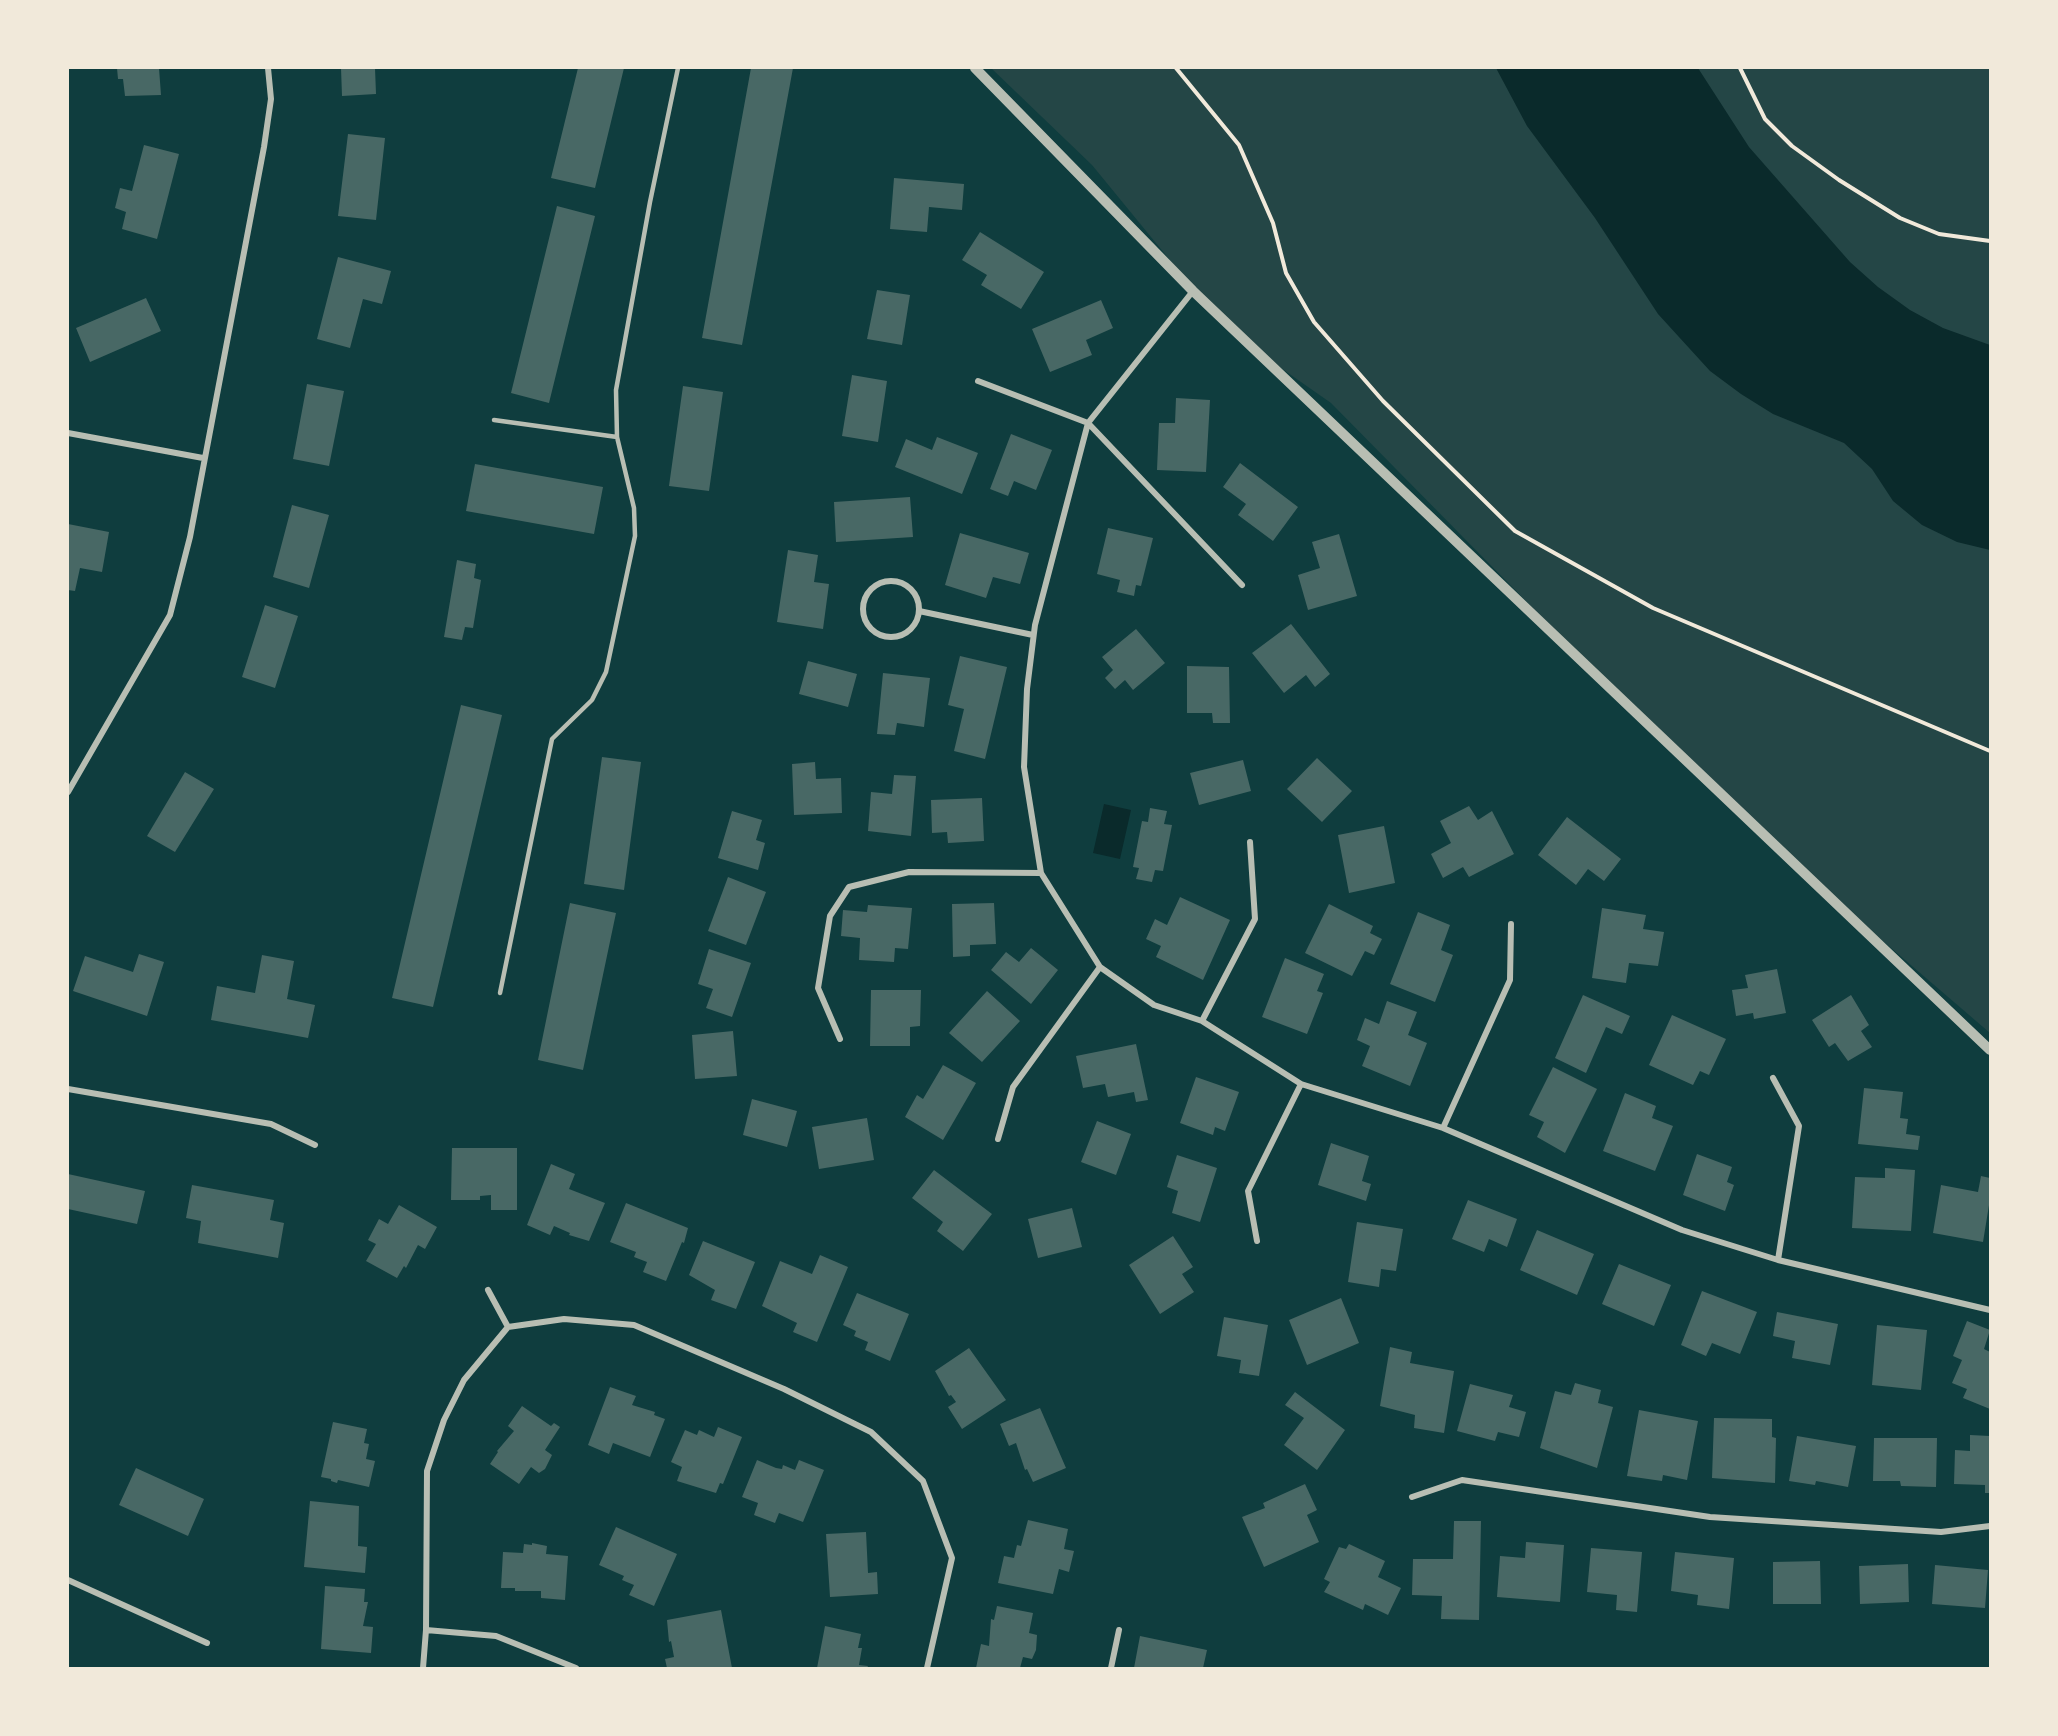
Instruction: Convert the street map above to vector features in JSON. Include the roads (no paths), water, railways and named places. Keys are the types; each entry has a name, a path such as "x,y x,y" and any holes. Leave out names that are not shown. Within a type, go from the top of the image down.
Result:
{"street":[{"path":"68,792 170,615 190,537 203,458 264,147 271,99 268,68"},
{"path":"975,68 1193,291 1990,1050"},
{"path":"1193,291 1088,423 1033,635 1027,689 1024,767 1041,873 1100,967 1154,1005 1202,1021 1301,1083 1443,1128 1682,1230 1778,1260 1990,1310"},
{"path":"978,381 1088,423 1242,585"},
{"path":"68,433 203,458"},
{"path":"890,581 908,587 918,602 919,611 916,620 904,633 886,636 870,628 863,612 863,603 873,588 890,581"},
{"path":"919,611 1033,635"},
{"path":"1202,1021 1255,919 1250,842"},
{"path":"840,1039 818,988 830,916 849,886 909,872 1041,873"},
{"path":"1443,1128 1510,980 1511,924"},
{"path":"998,1139 1012,1087 1100,967"},
{"path":"1773,1078 1799,1126 1778,1260"},
{"path":"1257,1241 1248,1191 1301,1083"},
{"path":"68,1089 271,1124 315,1145"},
{"path":"488,1290 508,1327"},
{"path":"423,1668 426,1630 427,1471 444,1420 464,1380 508,1327 564,1320 634,1325 784,1389 871,1432 923,1482 952,1558 927,1668"},
{"path":"1412,1497 1462,1480 1710,1517 1941,1532 1990,1526"},
{"path":"68,1580 207,1643"},
{"path":"426,1630 496,1636 576,1668"},
{"path":"1111,1668 1119,1630"}],"lane":[{"path":"500,993 552,739 592,700 606,672 635,536 634,508 617,437 618,378 650,202 678,68"},
{"path":"494,420 617,437"}]}
